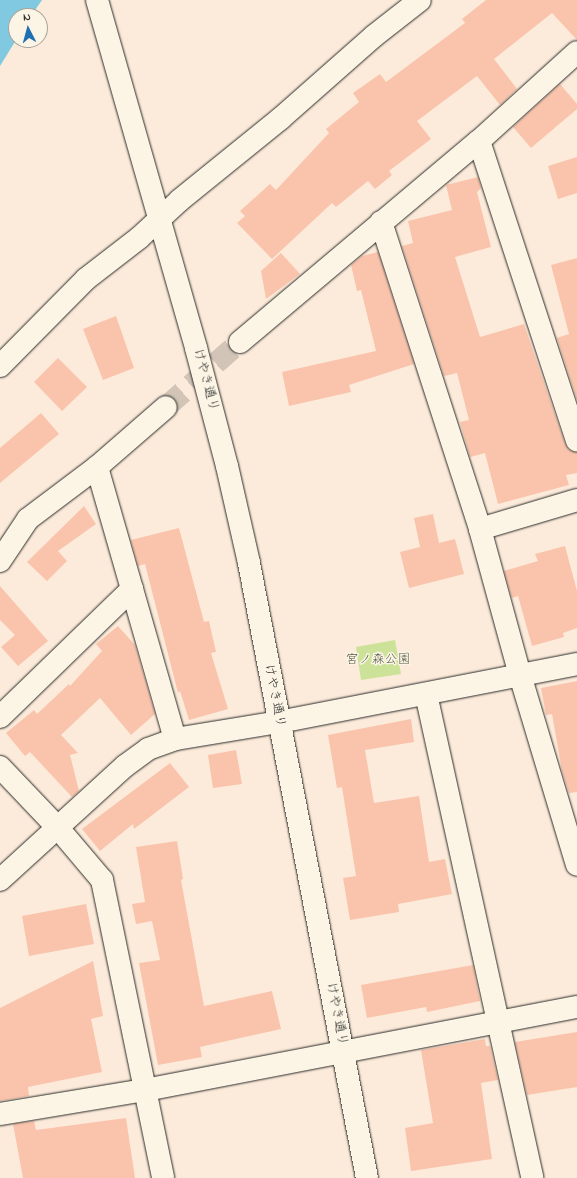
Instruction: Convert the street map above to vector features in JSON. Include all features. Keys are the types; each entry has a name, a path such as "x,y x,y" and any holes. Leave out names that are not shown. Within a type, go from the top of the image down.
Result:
{"street":[{"name":"けやき通り","path":"97,0 159,214 227,466 249,563 367,1178"},
{"path":"0,366 86,279 159,214 180,200 280,119 374,36 420,0"},
{"path":"240,342 478,141 576,56"},
{"path":"478,141 577,440"},
{"path":"381,222 480,529 520,675 577,865"},
{"path":"0,561 28,520 97,467 166,407"},
{"path":"97,467 175,739"},
{"path":"480,529 577,500"},
{"path":"0,717 132,589"},
{"path":"0,880 125,766 148,749 175,739 279,722 577,664"},
{"path":"426,694 532,1178"},
{"path":"0,767 58,828 102,880 163,1178"},
{"path":"0,1114 145,1090 577,1007"}],"green space":[{"name":"宮ノ森公園","path":"395,640 401,674 361,680 356,647"}],"water":[{"path":"0,0 42,0 36,8 8,8 8,48 11,48 0,66"}],"building":[{"path":"486,0 577,0 577,40 552,13 494,59 517,89 500,105 477,76 417,121 431,139 389,171 392,175 375,189 368,181 336,207 332,203 272,259 237,223 245,216 240,211 270,184 276,190 329,133 326,129 359,102 353,93 380,74 386,82 465,23 462,19"},
{"path":"560,84 577,104 577,109 531,148 513,127"},
{"path":"577,157 577,193 558,199 548,166"},
{"path":"478,177 481,188 477,192 491,247 455,257 480,337 524,324 565,444 569,450 577,452 577,473 566,475 569,485 498,504 485,453 470,457 460,422 469,420 457,373 444,376 402,246 413,243 408,221 452,210 446,185"},
{"path":"378,252 414,364 349,385 351,392 289,406 282,372 376,351 361,290 357,291 351,265 362,256"},
{"path":"281,253 300,274 266,299 261,271"},
{"path":"577,258 577,400 557,338 569,334 551,265"},
{"path":"116,316 134,368 103,380 83,329"},
{"path":"58,358 87,387 62,411 34,382"},
{"path":"41,413 59,434 0,483 0,448"},
{"path":"84,506 96,524 58,551 67,561 47,581 27,562"},
{"path":"433,514 439,543 455,539 464,574 409,588 400,552 420,547 414,518"},
{"path":"179,528 204,622 209,621 216,652 211,653 228,709 189,720 180,691 178,693 145,564 138,566 131,540"},
{"path":"565,546 577,591 577,628 563,633 564,637 532,646 518,596 512,598 504,571 538,561 535,554"},
{"path":"0,586 48,641 18,666 1,647 15,635 0,620"},
{"path":"118,626 135,645 155,714 131,735 100,698 61,735 78,753 70,755 79,791 72,797 30,752 25,756 6,733 34,710 37,714 69,684 70,686 102,651 96,644"},
{"path":"577,681 577,792 569,793 562,771 552,714 546,715 541,688"},
{"path":"411,719 414,742 365,750 374,803 419,796 429,862 445,859 452,894 398,904 399,912 350,920 343,878 356,876 342,787 337,788 328,735"},
{"path":"236,750 242,784 213,788 208,755"},
{"path":"170,763 189,787 134,829 133,824 100,851 82,829"},
{"path":"177,841 183,879 181,880 204,1006 272,991 281,1029 200,1047 202,1057 158,1065 139,963 160,960 152,921 136,924 132,904 145,902 136,847"},
{"path":"86,904 94,944 29,956 22,916"},
{"path":"93,961 103,1016 91,1019 102,1072 28,1087 29,1096 0,1101 0,1008"},
{"path":"473,965 480,1001 427,1012 426,1007 367,1018 361,985"},
{"path":"577,1032 577,1087 527,1095 515,1042"},
{"path":"485,1039 486,1046 490,1046 498,1080 481,1083 492,1159 411,1171 405,1128 433,1123 421,1050"},
{"path":"126,1118 135,1178 23,1178 13,1124 34,1121 36,1130"}],"tunnel":[{"path":"166,407 240,342"}]}
